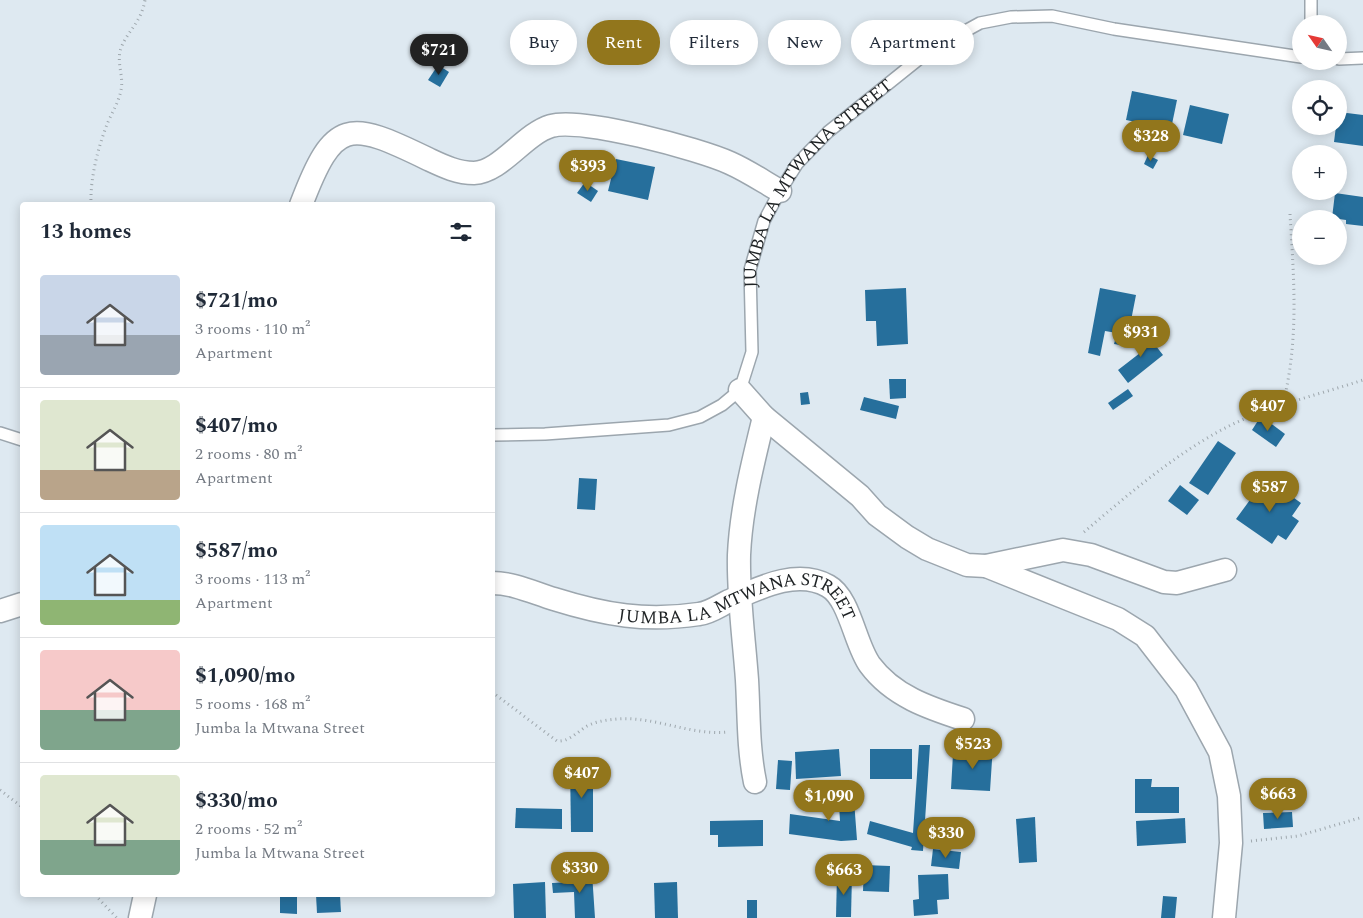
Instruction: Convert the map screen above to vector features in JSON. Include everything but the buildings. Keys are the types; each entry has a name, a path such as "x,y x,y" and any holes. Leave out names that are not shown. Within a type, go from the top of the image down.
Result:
{"street":[{"path":"302,202 325,152 336,139 356,132 374,135 447,168 463,173 477,173 488,169 533,135 550,126 568,123 623,133 703,153 732,164 780,191"},
{"path":"740,390 764,417 860,496 877,515 927,549 967,565 986,566 1062,550 1092,555 1164,582 1177,583 1225,570"},
{"path":"755,782 749,750 739,597 739,554 752,467 764,417"},
{"path":"986,566 1118,619 1145,636 1186,690 1220,752 1229,796 1231,843 1224,918"},
{"name":"JUMBA LA MTWANA STREET","path":"495,583 517,587 591,610 657,619 702,614 776,583 801,578 817,581 830,587 839,598 870,665 884,680 905,696 933,710 964,719"},
{"path":"0,611 20,605"},
{"path":"140,918 145,897"}],"lane":[{"path":"1311,0 1311,15"},
{"name":"JUMBA LA MTWANA STREET","path":"740,390 752,352 750,270 764,221 780,191 797,164 835,126 929,51 980,23 1011,17 1052,16 1114,29 1292,56"},
{"path":"1348,59 1363,58"},
{"path":"495,435 545,434 669,425 700,417 722,405 740,390"},
{"path":"0,433 20,439"}],"path":[{"path":"91,202 96,161 103,136 121,91 120,50 138,23 145,0"},
{"path":"1282,405 1291,368 1296,312 1290,214"},
{"path":"1062,550 1130,493 1201,442 1229,426 1282,405 1363,380"},
{"path":"495,694 557,741 568,740 599,721 620,719 672,724 706,733 732,731 748,727"},
{"path":"0,790 20,805"},
{"path":"1231,843 1298,836 1363,817"},
{"path":"97,897 117,918"}]}
